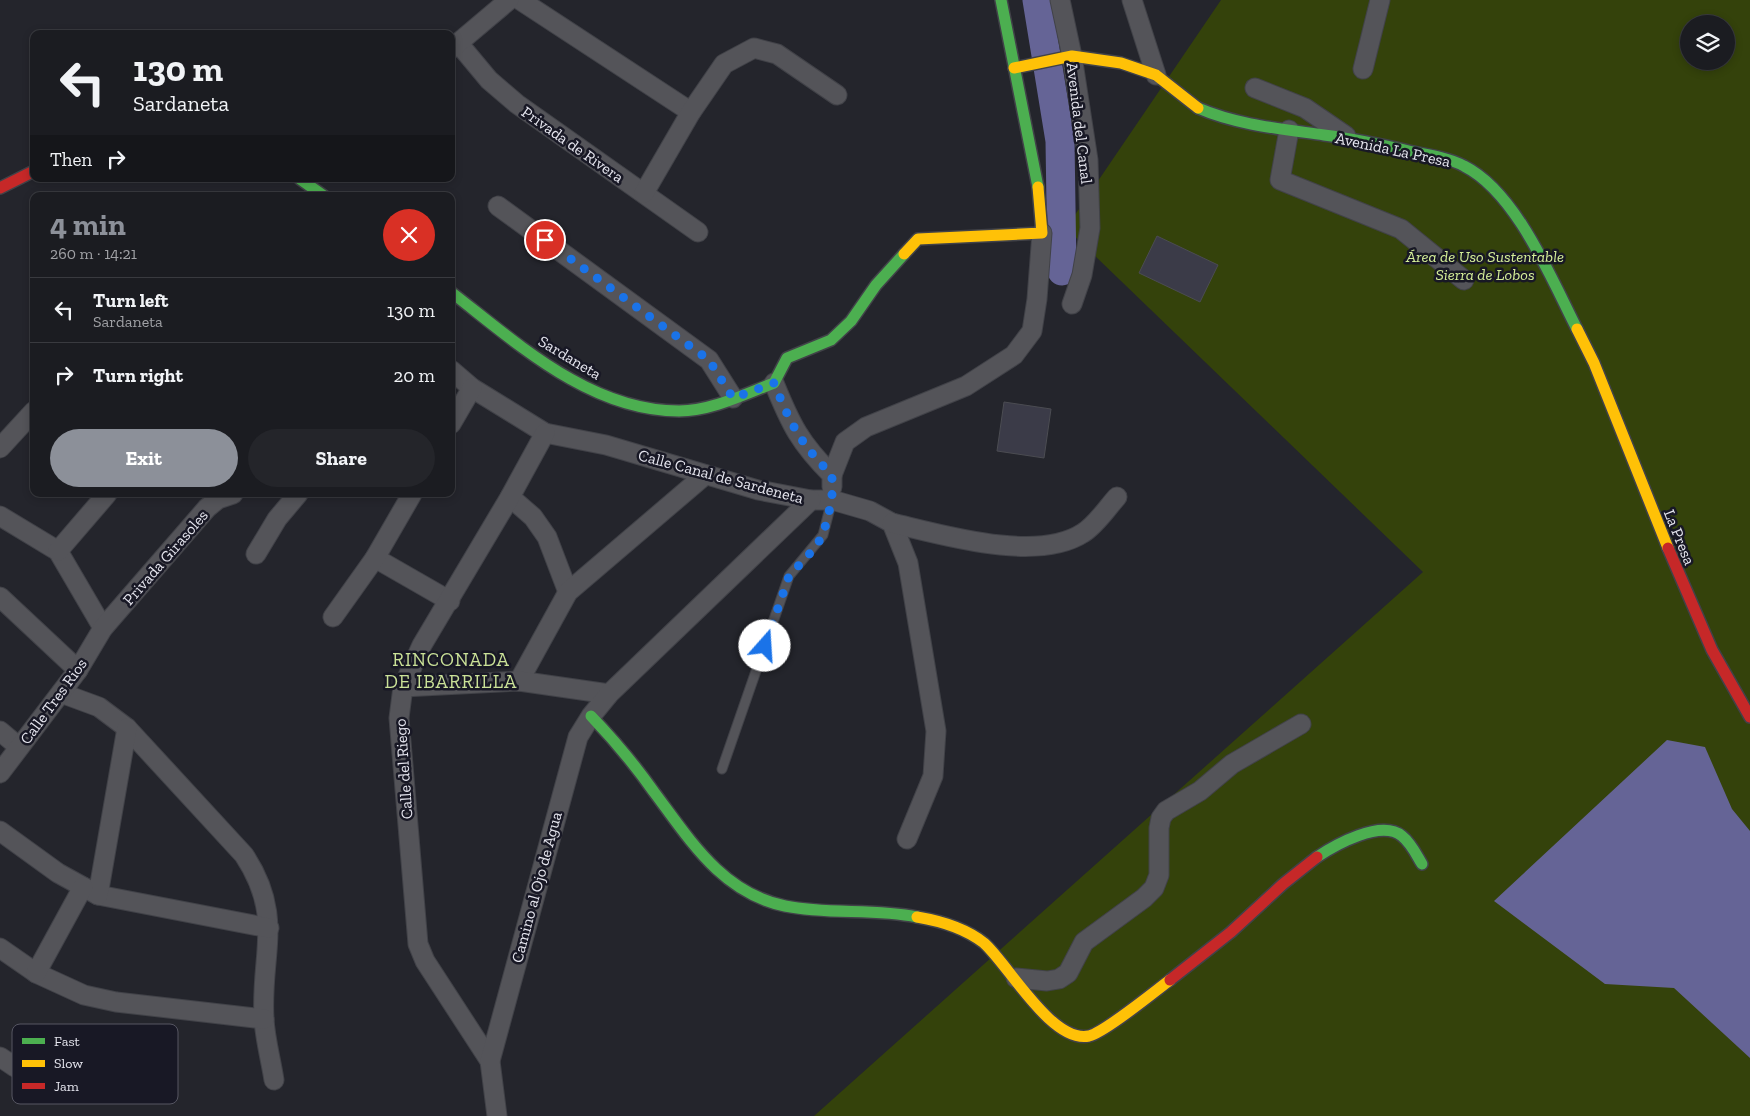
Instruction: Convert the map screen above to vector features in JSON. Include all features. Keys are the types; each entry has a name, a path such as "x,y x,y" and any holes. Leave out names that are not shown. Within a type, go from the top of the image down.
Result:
{"street":[{"path":"455,46 509,0"},
{"path":"520,0 691,112"},
{"path":"832,500 832,475 845,442 866,427 966,386 1014,355 1032,331 1037,299 1042,233 1040,198 1001,0"},
{"name":"Avenida del Canal","path":"1060,0 1066,57 1088,160 1090,228 1082,275 1072,304"},
{"path":"1132,0 1156,75"},
{"path":"1362,69 1380,0"},
{"name":"Privada de Rivera","path":"455,46 489,80 517,104 698,232"},
{"path":"644,193 691,112 724,64 754,48 777,54 837,95"},
{"path":"1014,68 1066,57"},
{"name":"Avenida La Presa","path":"1066,57 1121,63 1156,75 1197,107 1215,115 1290,130 1350,138 1446,159 1465,166 1506,201 1542,260 1594,363"},
{"path":"1255,88 1305,108 1350,138"},
{"path":"1290,130 1280,180 1400,229 1464,280"},
{"path":"0,188 30,173"},
{"path":"304,182 318,192"},
{"path":"498,206 709,360 733,398"},
{"path":"832,475 811,454 791,425 774,383 786,358 831,340 851,321 876,285 918,239 1042,233"},
{"name":"Sardaneta","path":"455,295 528,351 587,389 633,406 681,411 733,398 774,383"},
{"name":"La Presa","path":"1594,363 1677,572 1712,650 1750,717"},
{"name":"Calle Canal de Sardeneta","path":"455,373 472,388 545,433 606,445 705,475 810,500 832,500 870,511 892,523 975,543 1051,546 1084,533 1117,497"},
{"path":"455,417 472,388"},
{"path":"0,448 30,415"},
{"name":"Calle del Riego","path":"490,1061 428,967 418,944 398,718 403,687 422,645 510,498 545,433"},
{"path":"519,681 568,592 705,475"},
{"path":"58,551 104,497"},
{"name":"Privada Girasoles","path":"103,628 207,508 218,499 224,497"},
{"path":"256,554 276,519 295,497"},
{"path":"333,617 376,558 410,497"},
{"path":"510,498 533,517 547,537 568,592"},
{"name":"Camino al Ojo de Agua","path":"490,1061 578,738 591,716 609,694 810,500"},
{"path":"0,516 58,551 103,628"},
{"path":"892,523 908,563 936,731 933,776 907,839"},
{"path":"376,558 450,601"},
{"path":"0,597 78,670"},
{"name":"Calle Tres Rios","path":"0,773 78,670 103,628"},
{"path":"403,687 519,681 609,694"},
{"path":"60,693 99,707 127,728 244,855 257,875 264,892 269,928 264,1019 274,1080"},
{"path":"591,716 621,747 692,844 725,879 747,894 772,904 795,910 919,917 949,925 969,933 987,945 1016,978 1037,1008 1054,1022 1082,1036 1093,1035 1193,963 1311,862 1341,843 1359,836 1392,831 1408,842 1422,864"},
{"path":"1016,978 1047,981 1059,979 1068,973 1084,942 1144,898 1154,888 1159,875 1159,828 1161,818 1166,811 1200,791 1232,764 1300,724"},
{"path":"36,973 90,891 127,728"},
{"path":"0,731 19,747"},
{"path":"0,831 36,858 90,891 269,928"},
{"path":"0,948 36,973 84,995 116,1002 264,1019"},
{"path":"490,1061 497,1116"}],"lane":[{"path":"722,769 789,576 814,549 823,535 832,500"}],"green space":[{"name":"Área de Uso Sustentable Sierra de Lobos","path":"1221,0 1750,0 1750,1116 814,1116 1423,572 1066,228"}],"water":[{"path":"1667,740 1705,747 1732,809 1750,831 1750,1058 1674,988 1605,984 1494,901"}],"building":[{"path":"1157,236 1218,265 1200,302 1139,273"},
{"path":"1004,402 1051,409 1044,458 997,451"}],"waterway":[{"path":"1037,0 1060,141 1062,271"}],"traffic: fast":[{"path":"1001,0 1038,187"},
{"path":"1198,108 1228,119 1368,142 1439,157 1464,166 1483,178 1500,195 1516,216 1544,262 1577,329"},
{"path":"304,182 318,192"},
{"path":"455,295 529,352 556,371 585,387 615,400 646,408 679,411 691,410 728,401 774,383 787,358 831,340 851,321 876,285 904,254"},
{"path":"591,716 632,762 709,862 725,877 743,889 763,899 802,909 901,914 917,917"},
{"path":"1317,857 1335,846 1358,836 1382,830 1402,836 1411,845 1422,864"}],"traffic: slow":[{"path":"1014,68 1072,56 1121,63 1156,75 1198,108"},
{"path":"904,254 918,239 1042,233 1038,187"},
{"path":"1577,329 1594,363 1668,548"},
{"path":"917,917 952,926 969,933 984,943 1046,1016 1060,1028 1075,1035 1089,1036 1096,1033 1117,1020 1170,980"}],"traffic: jam":[{"path":"0,188 30,173"},
{"path":"1668,548 1712,650 1750,717"},
{"path":"1170,980 1231,932 1283,884 1317,857"}],"district":[{"name":"RINCONADA DE IBARRILLA","path":"451,670"}],"route":[{"path":"545,240 709,360 733,398 774,383 791,425 811,454 832,475 832,500 823,535 814,549 798,564 789,576 765,646"}]}
